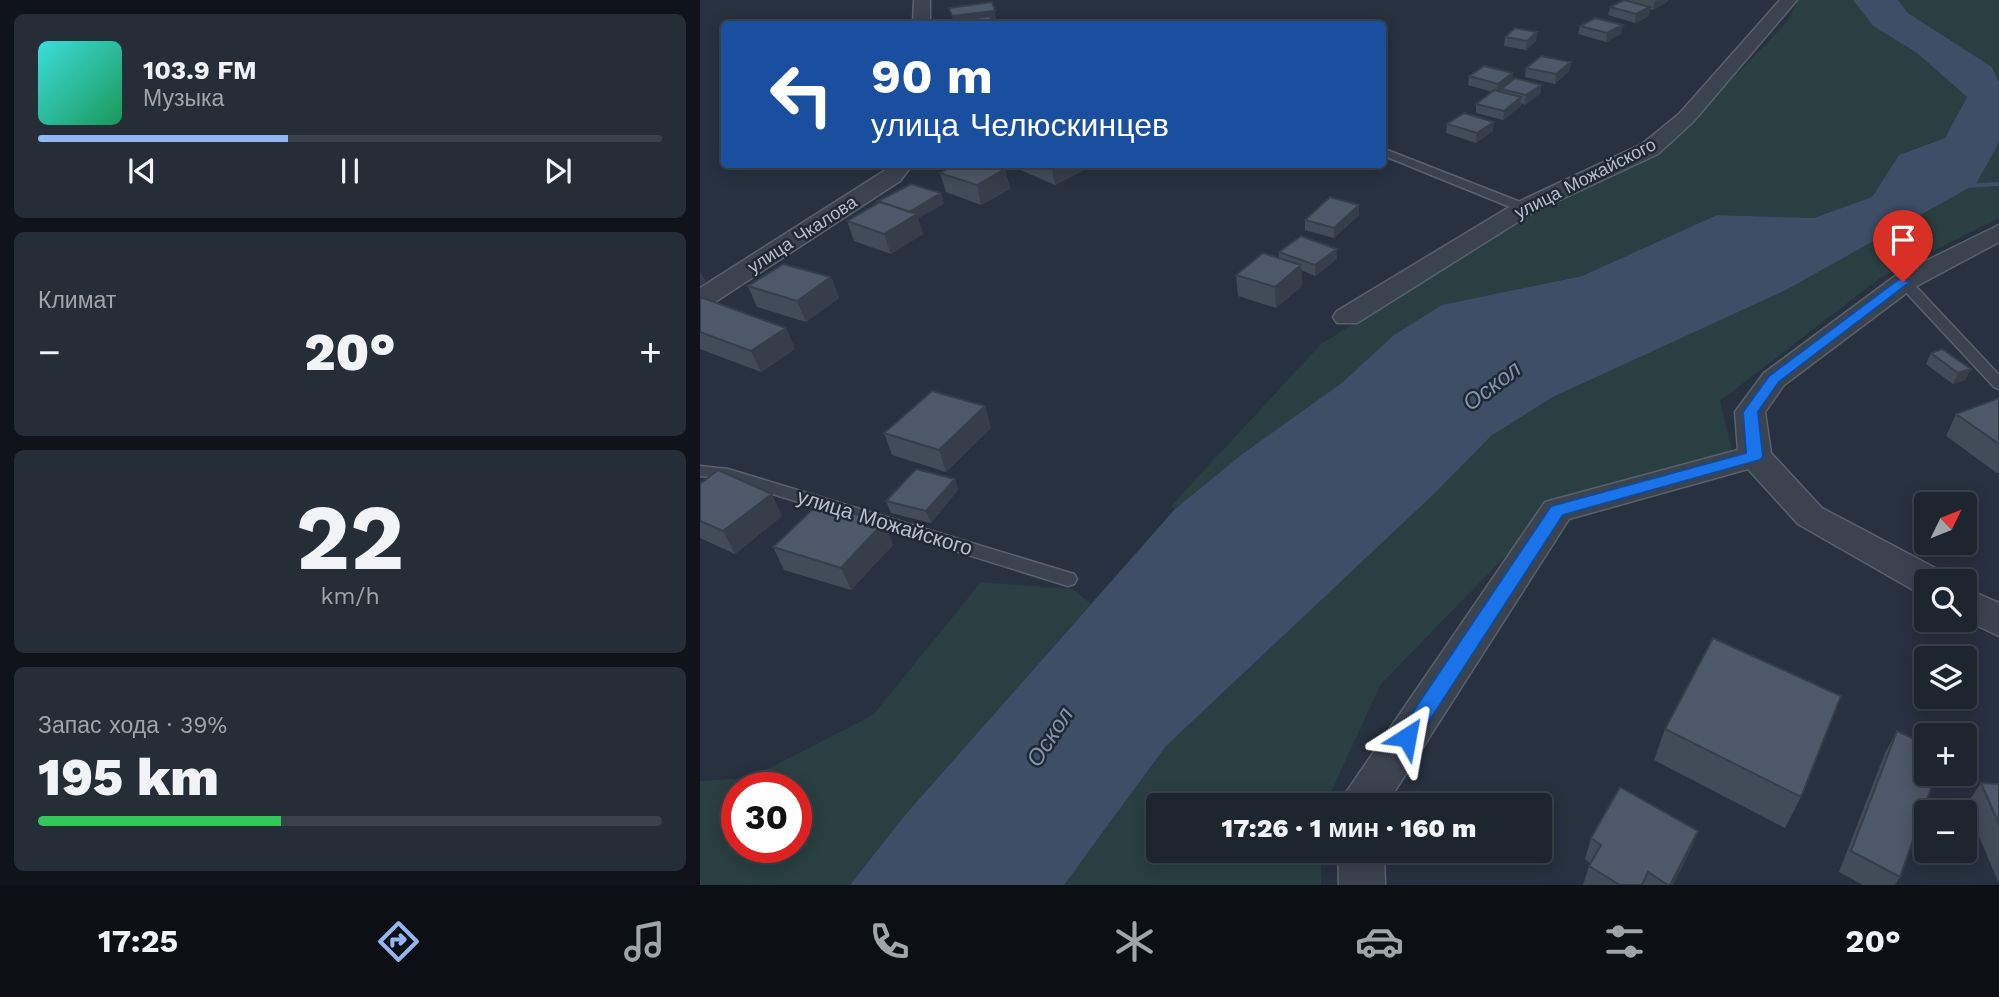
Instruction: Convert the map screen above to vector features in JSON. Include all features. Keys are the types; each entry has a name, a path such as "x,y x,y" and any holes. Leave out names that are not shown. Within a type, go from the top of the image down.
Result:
{"street":[{"path":"922,0 922,21"},
{"name":"улица Можайского","path":"1348,317 1524,208 1650,149 1686,118 1789,0"},
{"name":"улица Чкалова","path":"700,300 892,176 899,168"},
{"path":"1914,573 1811,516 1755,456 1750,412 1774,379 1903,282 1999,232"},
{"path":"1370,793 1557,510 1755,456"},
{"path":"1977,609 1999,621"},
{"path":"1361,863 1362,885"}],"lane":[{"path":"1386,154 1524,208"},
{"path":"1903,282 1999,384"},
{"name":"улица Можайского","path":"700,471 722,472 1068,579"}],"green space":[{"path":"1799,0 1853,0 1873,26 1917,53 1967,97 1945,138 1899,155 1872,197 1814,218 1717,215 1582,276 1442,305 1394,336 1343,382 1241,455 1175,509 1171,506 1321,344 1526,216 1665,149 1786,23"},
{"path":"1898,0 1999,0 1999,82 1992,67 1908,13"},
{"path":"1999,143 1999,218 1880,278 1720,401 1733,454 1557,503 1381,684 1331,793 1146,793 1146,863 1321,863 1321,885 1064,885 1166,746 1435,493 1491,436 1553,397 1786,290 1976,184"},
{"path":"981,582 1073,589 1091,604 905,815 850,885 700,885 700,781 721,780 721,863 812,863 812,772 762,772 873,715"}],"water":[{"name":"Оскол","path":"1853,0 1898,0 1908,13 1992,67 1999,82 1999,143 1976,184 1786,290 1553,397 1491,436 1435,493 1166,746 1064,885 850,885 905,815 1175,509 1241,455 1343,382 1394,335 1442,305 1582,276 1717,215 1814,218 1872,197 1899,155 1945,138 1967,97 1917,53 1873,26"}],"building":[{"path":"1624,0 1650,7 1636,14 1610,7"},
{"path":"992,2 995,11 952,16 949,8"},
{"path":"990,16 992,21 963,21"},
{"path":"1595,18 1623,25 1607,33 1580,26"},
{"path":"1515,28 1537,32 1527,41 1505,37"},
{"path":"1541,56 1571,62 1556,74 1526,68"},
{"path":"1484,66 1513,73 1498,84 1469,76"},
{"path":"1515,78 1541,85 1526,95 1501,89"},
{"path":"1494,90 1521,97 1504,111 1476,104"},
{"path":"1464,113 1494,122 1477,133 1447,124"},
{"path":"949,168 1005,169 977,185 940,173"},
{"path":"911,184 941,193 909,212 878,201"},
{"path":"1330,197 1359,205 1334,228 1305,220"},
{"path":"880,202 917,214 884,234 847,221"},
{"path":"1301,236 1337,249 1315,265 1279,252"},
{"path":"1263,253 1301,265 1275,287 1236,275"},
{"path":"783,264 831,277 797,301 748,286"},
{"path":"700,297 786,328 751,351 700,332"},
{"path":"1942,349 1971,369 1958,373 1931,353"},
{"path":"932,391 985,406 939,450 884,433"},
{"path":"1999,398 1999,444 1956,414"},
{"path":"916,469 955,479 926,511 886,501"},
{"path":"718,470 772,494 723,531 700,521 700,484"},
{"path":"818,504 884,522 841,568 773,547"},
{"path":"1713,638 1841,696 1801,797 1665,729"},
{"path":"1897,731 1914,739 1914,786 1932,786 1927,800 1914,800 1914,837 1900,877 1851,851"},
{"path":"1981,783 1999,784 1999,824"},
{"path":"1620,787 1698,831 1670,885 1648,872 1642,885 1620,885 1589,866 1601,845 1591,838"}],"waterway":[{"path":"1963,186 1999,184"}],"route":[{"path":"1407,737 1557,510 1755,456 1750,412 1774,379 1903,282"}]}
